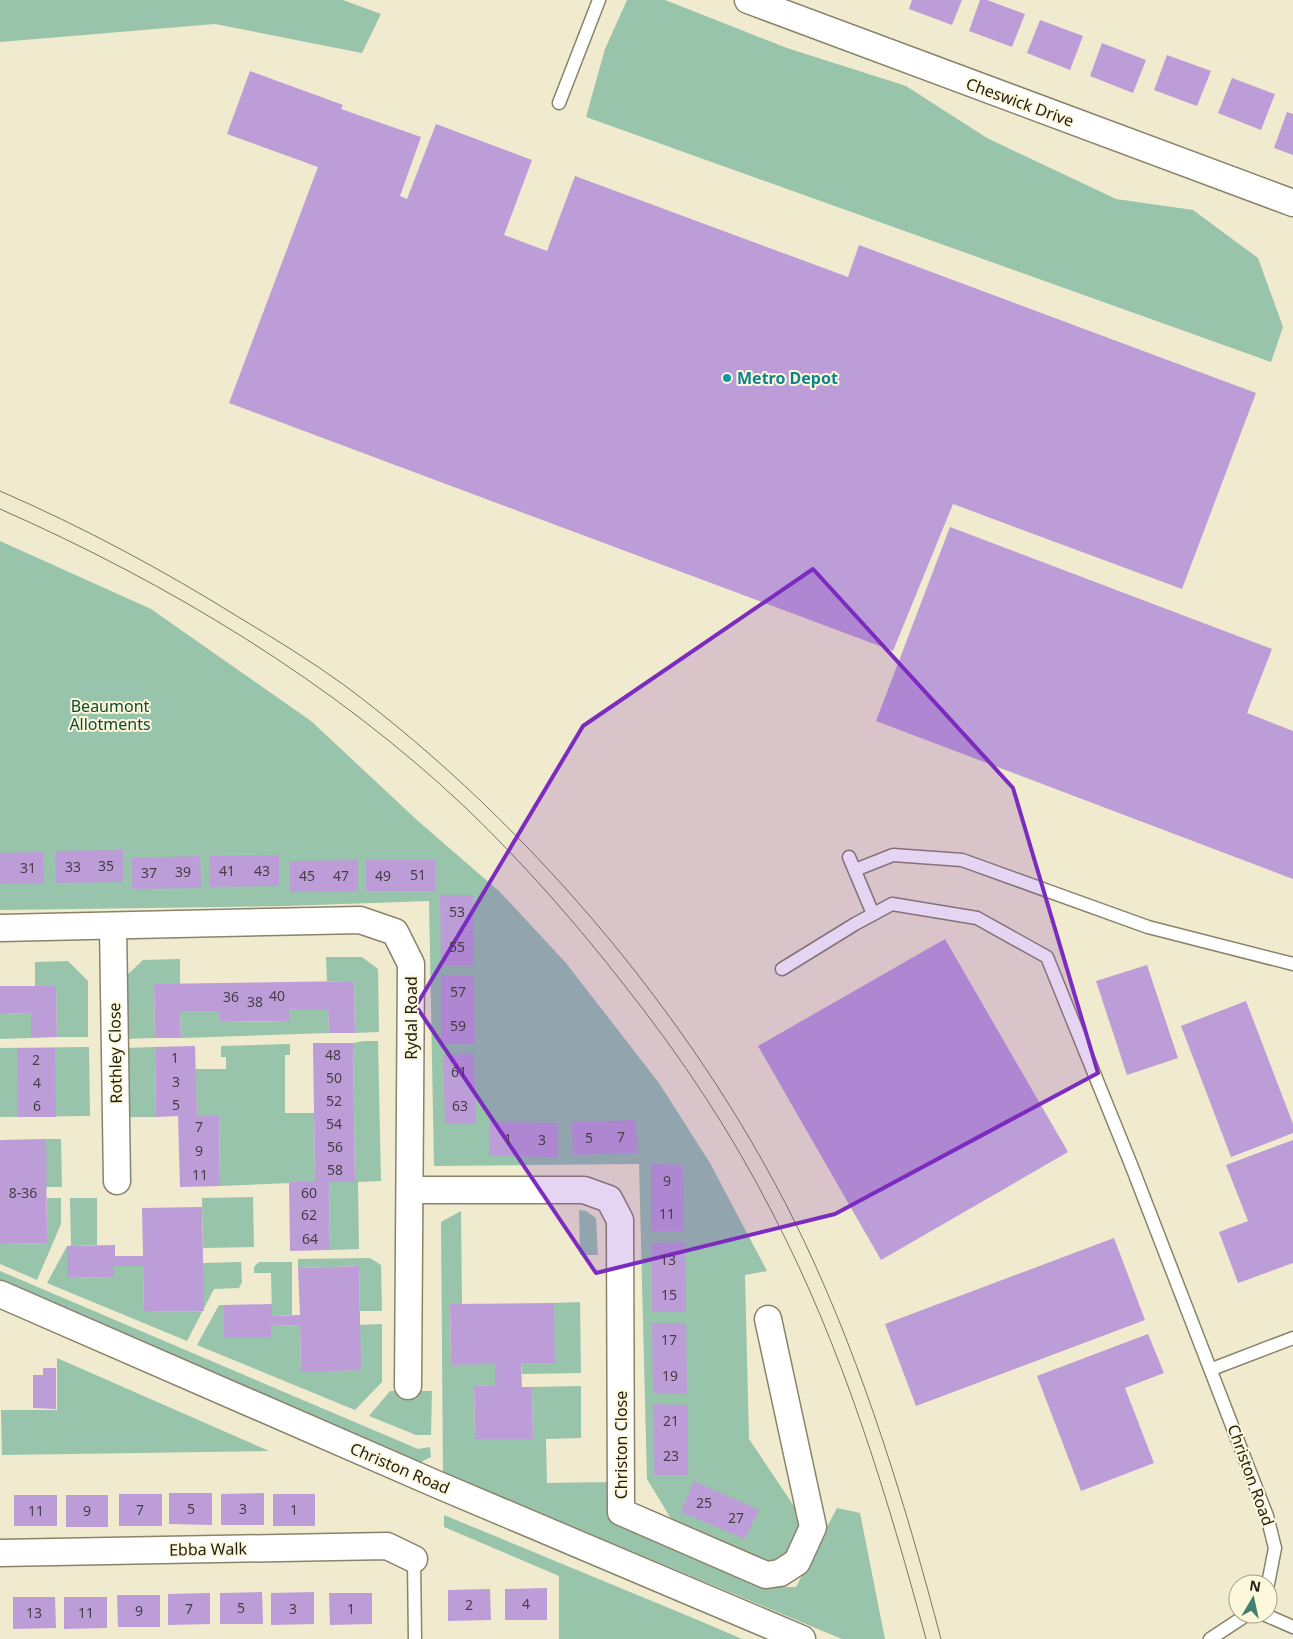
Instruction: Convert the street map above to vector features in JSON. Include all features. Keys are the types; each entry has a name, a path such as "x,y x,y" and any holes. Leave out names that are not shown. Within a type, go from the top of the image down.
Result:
{"street":[{"name":"Cheswick Drive","path":"748,0 1293,203"},
{"name":"Rydal Road","path":"0,928 360,920 395,932 411,964 408,1386"},
{"name":"Rothley Close","path":"113,926 117,1181"},
{"name":"Christon Close","path":"410,1190 584,1190 609,1199 620,1220 622,1512 766,1575 780,1573 798,1562 813,1527 768,1320"},
{"name":"Christon Road","path":"0,1294 454,1491 802,1639"},
{"name":"Ebba Walk","path":"0,1552 387,1546 414,1559"}],"lane":[{"path":"559,102 598,0"},
{"path":"855,870 893,856 962,860 1148,927 1293,964"},
{"path":"849,857 873,914"},
{"name":"Christon Road","path":"782,970 892,904 977,918 1046,956 1212,1369 1267,1516 1275,1548 1270,1574"},
{"path":"1212,1369 1293,1338"},
{"path":"414,1559 415,1639"},
{"path":"1278,1620 1293,1627"},
{"path":"1210,1639 1233,1624"}],"highlighted area":[{"path":"813,569 1013,788 1098,1073 835,1214 596,1273 416,1006 583,726"}],"green space":[{"path":"0,0 343,0 381,14 362,53 215,24 0,42"},
{"path":"627,0 665,0 787,48 906,86 987,138 1116,199 1193,210 1258,258 1283,327 1271,362 586,117 605,49"},
{"name":"Beaumont Allotments","path":"0,541 151,609 311,721 418,821 500,892 566,963 659,1083 710,1163 767,1271 745,1275 749,1439 802,1518 794,1542 779,1559 763,1563 682,1525 670,1517 647,1479 639,1164 434,1166 429,901 285,906 0,910"},
{"path":"326,957 362,957 378,969 379,1032 355,1033 354,981 327,981"},
{"path":"180,959 180,984 154,984 155,1038 123,1039 122,980 143,960"},
{"path":"68,961 88,981 88,1037 57,1037 56,986 35,986 35,962"},
{"path":"289,1009 328,1009 329,1033 181,1038 180,1011 220,1011 220,1022 289,1021"},
{"path":"31,1013 31,1038 0,1039 0,1014"},
{"path":"378,1041 381,1181 358,1182 359,1249 330,1250 329,1182 355,1181 353,1043"},
{"path":"290,1044 290,1055 285,1055 285,1113 314,1113 315,1182 220,1186 219,1116 197,1116 195,1069 226,1069 226,1057 221,1057 221,1046"},
{"path":"89,1047 90,1116 0,1117 0,1048"},
{"path":"155,1047 156,1117 125,1117 124,1048"},
{"path":"46,1139 61,1139 62,1187 46,1187"},
{"path":"253,1197 254,1247 203,1248 202,1198"},
{"path":"47,1198 61,1198 61,1224 37,1280 0,1264 0,1244 47,1243"},
{"path":"70,1198 97,1198 97,1245 71,1246"},
{"path":"579,1210 586,1211 596,1218 598,1255 580,1255"},
{"path":"461,1211 462,1304 450,1305 451,1364 495,1364 495,1385 474,1386 475,1439 533,1439 532,1387 581,1386 581,1438 546,1439 547,1483 612,1482 614,1521 619,1526 760,1587 796,1587 837,1508 860,1513 885,1639 842,1639 443,1473 441,1222"},
{"path":"67,1246 68,1278 114,1277 114,1266 143,1266 144,1312 203,1311 187,1341 47,1283"},
{"path":"370,1258 381,1265 382,1311 360,1311 359,1266 298,1268 298,1259"},
{"path":"241,1262 242,1282 239,1288 214,1289 203,1310 203,1263"},
{"path":"259,1262 292,1262 292,1315 272,1316 271,1273 254,1273 254,1267"},
{"path":"0,1271 418,1449 430,1447 431,1457 417,1464 0,1282"},
{"path":"580,1302 581,1373 522,1374 521,1363 554,1303"},
{"path":"219,1305 224,1305 225,1337 271,1337 271,1326 300,1325 301,1371 360,1370 360,1325 382,1324 382,1382 355,1410 197,1345"},
{"path":"57,1358 269,1451 2,1455 1,1410 57,1410"},
{"path":"390,1391 432,1391 431,1435 416,1435 369,1416"},
{"path":"444,1515 742,1639 559,1639 559,1576 444,1527"}],"building":[{"path":"912,0 962,0 952,25 909,9"},
{"path":"980,0 987,0 1025,14 1012,47 969,31"},
{"path":"1040,20 1083,36 1070,70 1027,53"},
{"path":"1102,43 1146,60 1133,93 1090,76"},
{"path":"1167,55 1211,71 1197,106 1154,90"},
{"name":"Metro Depot","path":"250,71 343,105 341,109 421,137 400,196 407,199 436,124 532,160 504,235 547,251 575,176 848,277 859,245 1256,393 1182,589 953,504 893,651 229,403 318,167 227,134"},
{"path":"1232,78 1275,94 1261,130 1218,113"},
{"path":"1287,112 1293,114 1293,155 1274,148"},
{"path":"950,527 1272,649 1247,713 1293,731 1293,879 876,721"},
{"path":"123,850 123,882 56,883 55,851"},
{"path":"43,852 44,883 0,884 0,853"},
{"path":"279,855 279,886 210,887 209,856"},
{"path":"200,856 201,888 132,889 132,858"},
{"path":"435,859 435,891 366,891 366,860"},
{"path":"358,860 358,891 290,892 290,861"},
{"path":"440,895 473,895 474,965 441,965"},
{"path":"945,939 1068,1152 881,1260 758,1046"},
{"path":"1147,965 1178,1058 1127,1075 1096,981"},
{"path":"441,975 474,975 475,1044 441,1044"},
{"path":"354,981 355,1033 329,1033 328,1009 289,1009 290,1021 220,1022 220,1011 180,1011 181,1038 155,1038 154,984"},
{"path":"0,986 56,986 57,1037 31,1038 31,1013 0,1014"},
{"path":"1246,1001 1293,1124 1293,1133 1231,1157 1181,1026"},
{"path":"313,1043 353,1043 355,1182 329,1182 330,1250 290,1251 289,1182 315,1182"},
{"path":"195,1046 197,1116 219,1115 220,1186 180,1187 178,1116 156,1117 155,1047"},
{"path":"17,1048 55,1048 56,1117 18,1117"},
{"path":"474,1054 476,1123 445,1124 443,1055"},
{"path":"636,1120 637,1153 573,1155 572,1122"},
{"path":"490,1122 558,1123 558,1157 489,1156"},
{"path":"46,1139 47,1243 0,1244 0,1140"},
{"path":"1293,1140 1293,1263 1238,1283 1219,1232 1248,1221 1226,1165"},
{"path":"651,1164 683,1165 684,1231 651,1231"},
{"path":"202,1207 204,1311 144,1312 143,1266 114,1266 114,1277 67,1278 67,1246 115,1245 115,1256 143,1256 142,1208"},
{"path":"1114,1238 1145,1320 916,1406 885,1324"},
{"path":"685,1242 686,1312 652,1312 652,1243"},
{"path":"359,1266 361,1370 301,1372 300,1325 271,1326 271,1337 224,1337 224,1305 272,1304 272,1316 300,1315 298,1268"},
{"path":"554,1303 555,1363 521,1363 522,1387 532,1387 533,1439 475,1439 474,1386 495,1385 495,1364 451,1365 450,1304"},
{"path":"652,1323 686,1323 687,1393 653,1393"},
{"path":"1148,1334 1164,1373 1125,1388 1154,1463 1081,1491 1037,1376"},
{"path":"43,1368 56,1368 56,1409 33,1408 33,1375 43,1375"},
{"path":"653,1404 688,1405 688,1475 654,1475"},
{"path":"694,1481 759,1510 745,1539 681,1512"},
{"path":"169,1493 212,1493 212,1525 169,1524"},
{"path":"264,1493 264,1525 221,1525 221,1494"},
{"path":"119,1494 162,1494 162,1526 119,1526"},
{"path":"273,1494 315,1494 315,1526 273,1526"},
{"path":"14,1495 57,1495 57,1526 14,1526"},
{"path":"66,1495 108,1495 108,1527 66,1527"},
{"path":"547,1588 547,1620 505,1620 505,1589"},
{"path":"490,1589 491,1620 448,1621 448,1590"},
{"path":"262,1592 263,1624 220,1624 220,1593"},
{"path":"314,1592 314,1624 271,1625 271,1593"},
{"path":"210,1593 210,1624 168,1625 168,1594"},
{"path":"329,1593 372,1593 372,1624 330,1625"},
{"path":"117,1595 160,1595 160,1627 118,1627"},
{"path":"13,1597 55,1597 56,1628 13,1629"},
{"path":"64,1597 107,1597 107,1628 64,1629"}],"tram line":[{"path":"0,491 62,519 152,566 280,642 344,685 414,740 481,801 546,867 608,937 665,1010 717,1086 764,1164 805,1243 865,1388 898,1488 941,1639"},
{"path":"0,509 125,569 246,639 305,678 361,719 467,809 549,894 588,939 646,1013 705,1097 758,1185 799,1266 842,1370 861,1423 896,1531 926,1639"}],"place":[{"name":"Metro Depot","path":"727,378"}]}
